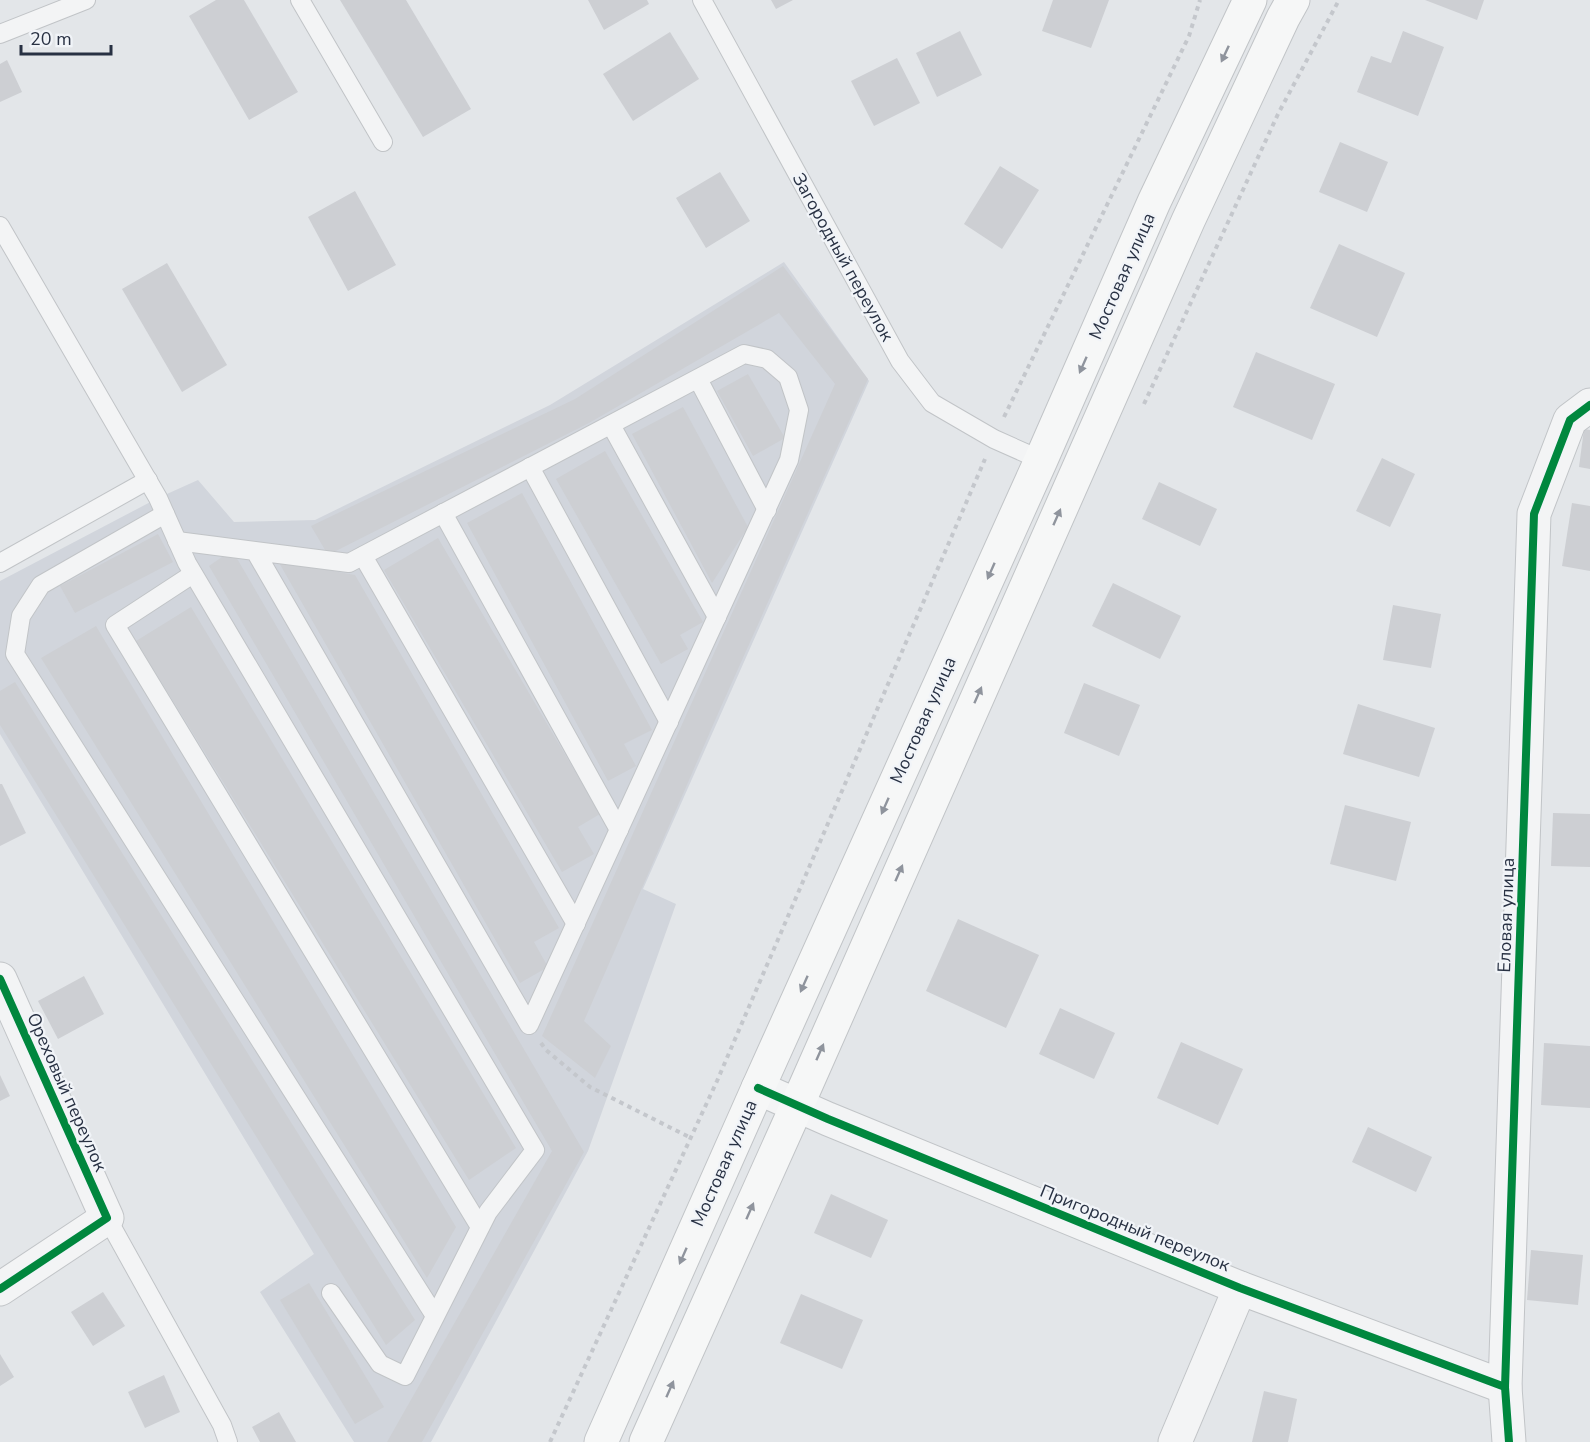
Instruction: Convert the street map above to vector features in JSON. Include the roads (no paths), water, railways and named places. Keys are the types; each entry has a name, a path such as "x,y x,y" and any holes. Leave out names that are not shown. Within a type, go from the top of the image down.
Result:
{"main road":[{"name":"Мостовая улица","path":"601,1442 1155,202 1250,0"},
{"path":"646,1442 1188,221 1293,0"}],"street":[{"name":"Еловая улица","path":"1509,1442 1505,1387 1534,514 1569,420 1590,405"},
{"name":"Ореховый переулок","path":"0,979 107,1218"},
{"name":"Пригородный переулок","path":"758,1088 1240,1288 1505,1387"},
{"path":"0,1289 107,1218"},
{"path":"1175,1442 1240,1288"}],"lane":[{"path":"0,34 86,0"},
{"path":"300,0 383,142"},
{"name":"Загородный переулок","path":"702,0 900,361 932,403 993,439 1041,460"},
{"path":"0,226 159,498 193,574 535,1150 488,1212 405,1376 381,1364 331,1293"},
{"path":"177,541 255,551 349,564 744,354 767,358 788,377 799,410 789,460 529,1025 255,551"},
{"path":"698,378 766,510"},
{"path":"611,424 717,617"},
{"path":"530,467 669,722"},
{"path":"0,563 148,480"},
{"path":"443,513 619,830"},
{"path":"165,514 41,585 21,616 15,654 435,1316"},
{"path":"363,555 576,924"},
{"path":"193,574 116,625 480,1227"},
{"name":"Ореховый переулок","path":"107,1218 222,1425 228,1442"}]}
